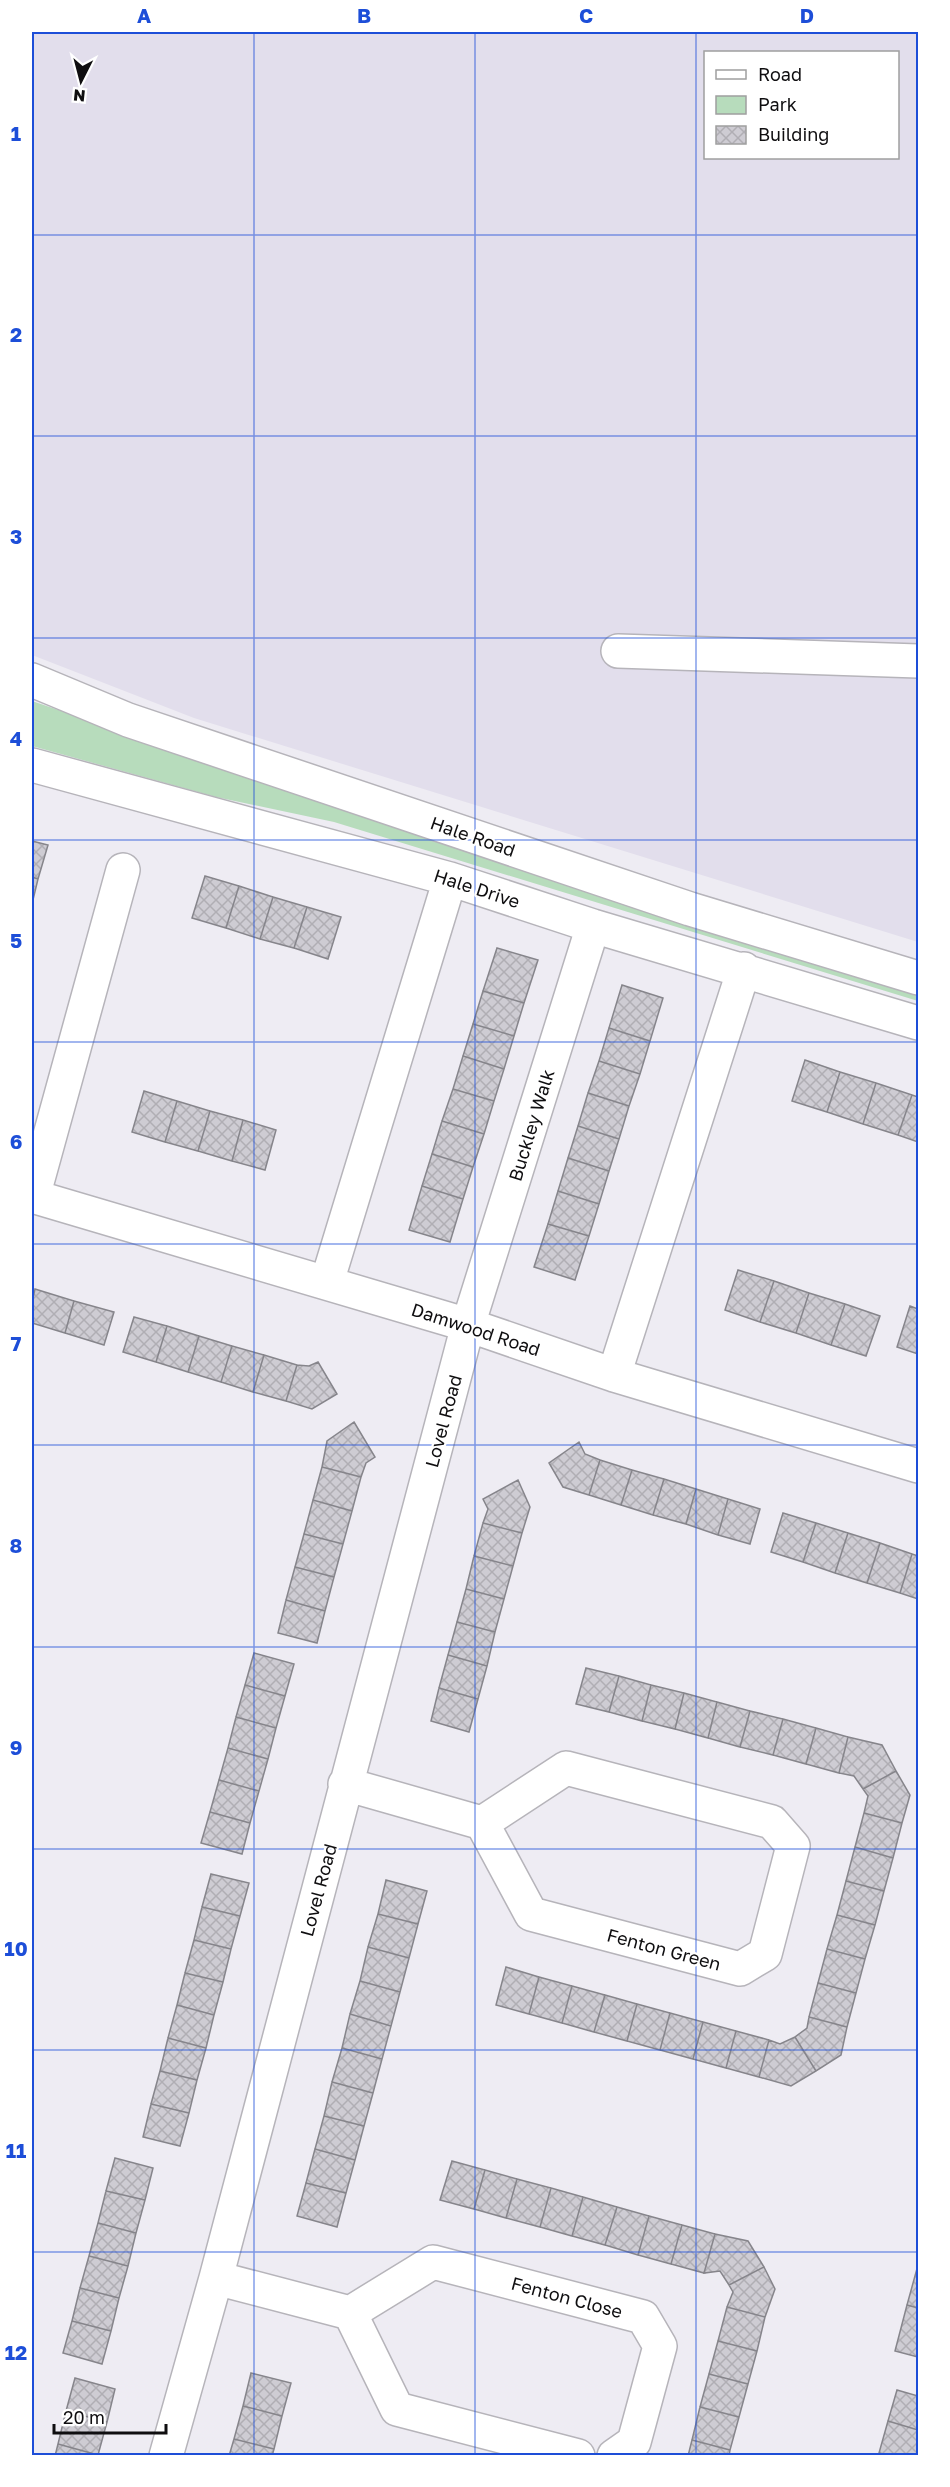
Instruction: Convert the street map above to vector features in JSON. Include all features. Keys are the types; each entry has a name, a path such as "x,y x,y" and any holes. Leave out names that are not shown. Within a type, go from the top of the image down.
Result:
{"street":[{"path":"618,651 918,661"},
{"name":"Hale Road","path":"32,680 128,720 690,909 918,978"},
{"name":"Hale Drive","path":"32,765 450,879 593,926 744,969 918,1023"},
{"path":"32,1197 123,870"},
{"path":"327,1282 450,879"},
{"name":"Buckley Walk","path":"468,1325 593,926"},
{"path":"614,1375 744,969"},
{"name":"Damwood Road","path":"32,1197 327,1282 468,1325 614,1375 918,1466"},
{"name":"Lovel Road","path":"165,2456 216,2278 468,1325"},
{"name":"Fenton Green","path":"566,1768 772,1822 793,1846 765,1954 740,1970 531,1914 482,1823 566,1768"},
{"path":"345,1784 482,1823"},
{"name":"Fenton Close","path":"350,2313 433,2262 643,2317 660,2346 634,2442 614,2456"},
{"path":"216,2278 350,2313 397,2409 578,2456"}],"shaded area":[{"path":"32,32 918,32 918,942 194,718 32,655"}],"green space":[{"path":"32,701 469,850 918,992 918,1001 334,822 216,797 32,746"}],"building":[{"path":"32,841 48,845 38,879 32,877"},
{"path":"205,876 239,886 226,928 192,918"},
{"path":"32,877 38,879 32,904"},
{"path":"239,886 273,897 260,939 226,928"},
{"path":"273,897 307,907 294,948 260,939"},
{"path":"307,907 341,917 328,959 294,948"},
{"path":"497,948 538,960 524,1003 483,991"},
{"path":"622,985 663,998 650,1041 609,1028"},
{"path":"483,991 524,1003 514,1036 473,1024"},
{"path":"473,1024 514,1036 504,1069 463,1056"},
{"path":"609,1028 650,1041 640,1074 599,1061"},
{"path":"463,1056 504,1069 494,1101 453,1089"},
{"path":"805,1060 840,1072 827,1112 792,1101"},
{"path":"599,1061 640,1074 629,1106 588,1093"},
{"path":"840,1072 876,1083 863,1124 827,1112"},
{"path":"876,1083 912,1095 898,1135 863,1124"},
{"path":"453,1089 494,1101 484,1134 442,1121"},
{"path":"144,1091 177,1101 165,1142 132,1132"},
{"path":"588,1093 629,1106 619,1139 578,1126"},
{"path":"912,1095 918,1097 918,1142 898,1135"},
{"path":"177,1101 210,1111 198,1151 165,1142"},
{"path":"210,1111 243,1120 232,1161 198,1151"},
{"path":"243,1120 276,1130 265,1170 232,1161"},
{"path":"442,1121 484,1134 473,1167 432,1154"},
{"path":"578,1126 619,1139 609,1171 568,1158"},
{"path":"432,1154 473,1167 463,1199 422,1186"},
{"path":"568,1158 609,1171 599,1204 558,1191"},
{"path":"422,1186 463,1199 450,1242 409,1230"},
{"path":"558,1191 599,1204 589,1236 548,1224"},
{"path":"548,1224 589,1236 575,1280 534,1267"},
{"path":"738,1270 774,1281 760,1322 725,1310"},
{"path":"774,1281 809,1293 796,1333 760,1322"},
{"path":"35,1289 74,1301 65,1333 32,1323 32,1302"},
{"path":"809,1293 845,1304 831,1345 796,1333"},
{"path":"74,1301 114,1312 104,1345 65,1333"},
{"path":"845,1304 880,1316 866,1356 831,1345"},
{"path":"910,1306 918,1309 918,1354 897,1347"},
{"path":"134,1317 167,1326 156,1362 123,1352"},
{"path":"167,1326 199,1336 188,1372 156,1362"},
{"path":"199,1336 232,1346 221,1382 188,1372"},
{"path":"232,1346 264,1355 253,1392 221,1382"},
{"path":"264,1355 297,1365 286,1401 253,1392"},
{"path":"318,1362 337,1394 312,1409 286,1401 297,1365 309,1366"},
{"path":"354,1422 375,1457 366,1463 361,1477 322,1467 327,1441"},
{"path":"579,1442 585,1454 600,1460 589,1495 563,1487 549,1463"},
{"path":"600,1460 632,1470 621,1505 589,1495"},
{"path":"322,1467 361,1477 352,1511 313,1500"},
{"path":"632,1470 664,1479 653,1515 621,1505"},
{"path":"664,1479 696,1489 686,1524 653,1515"},
{"path":"518,1480 530,1507 522,1533 483,1523 488,1509 483,1499"},
{"path":"696,1489 728,1499 718,1535 686,1524"},
{"path":"728,1499 760,1509 750,1544 718,1535"},
{"path":"313,1500 352,1511 343,1544 304,1534"},
{"path":"783,1513 816,1523 803,1562 771,1552"},
{"path":"483,1523 522,1533 513,1566 474,1556"},
{"path":"816,1523 848,1533 835,1573 803,1562"},
{"path":"848,1533 880,1543 867,1583 835,1573"},
{"path":"304,1534 343,1544 334,1577 295,1567"},
{"path":"880,1543 912,1554 900,1593 867,1583"},
{"path":"912,1554 918,1556 918,1599 900,1593"},
{"path":"474,1556 513,1566 504,1599 466,1589"},
{"path":"295,1567 334,1577 325,1611 286,1600"},
{"path":"466,1589 504,1599 495,1632 457,1622"},
{"path":"286,1600 325,1611 317,1643 278,1633"},
{"path":"457,1622 495,1632 487,1666 448,1655"},
{"path":"254,1653 294,1664 285,1696 245,1685"},
{"path":"448,1655 487,1666 478,1699 439,1688"},
{"path":"586,1668 619,1676 609,1712 576,1704"},
{"path":"619,1676 651,1685 642,1721 609,1712"},
{"path":"245,1685 285,1696 276,1728 236,1717"},
{"path":"651,1685 684,1693 675,1729 642,1721"},
{"path":"439,1688 478,1699 469,1732 431,1721"},
{"path":"684,1693 717,1702 708,1738 675,1729"},
{"path":"717,1702 750,1711 740,1747 708,1738"},
{"path":"750,1711 783,1719 773,1755 740,1747"},
{"path":"236,1717 276,1728 268,1759 228,1748"},
{"path":"783,1719 816,1728 806,1764 773,1755"},
{"path":"816,1728 848,1737 839,1773 806,1764"},
{"path":"848,1737 882,1745 896,1771 863,1789 854,1776 839,1773"},
{"path":"228,1748 268,1759 259,1791 219,1780"},
{"path":"896,1771 910,1795 902,1823 864,1813 868,1796 863,1789"},
{"path":"219,1780 259,1791 250,1823 210,1812"},
{"path":"210,1812 250,1823 242,1854 201,1843"},
{"path":"864,1813 902,1823 893,1858 855,1847"},
{"path":"855,1847 893,1858 884,1891 846,1881"},
{"path":"211,1874 249,1883 240,1916 202,1907"},
{"path":"386,1880 427,1891 418,1924 378,1914"},
{"path":"846,1881 884,1891 875,1925 837,1915"},
{"path":"202,1907 240,1916 231,1949 194,1940"},
{"path":"378,1914 418,1924 409,1958 368,1947"},
{"path":"837,1915 875,1925 865,1959 827,1949"},
{"path":"194,1940 231,1949 223,1982 185,1973"},
{"path":"368,1947 409,1958 400,1992 360,1981"},
{"path":"827,1949 865,1959 856,1993 818,1983"},
{"path":"506,1967 539,1977 529,2014 496,2005"},
{"path":"185,1973 223,1982 214,2015 177,2005"},
{"path":"539,1977 572,1986 562,2023 529,2014"},
{"path":"360,1981 400,1992 391,2026 350,2014"},
{"path":"818,1983 856,1993 847,2027 809,2017"},
{"path":"572,1986 605,1995 594,2032 562,2023"},
{"path":"605,1995 637,2004 627,2041 594,2032"},
{"path":"637,2004 670,2013 660,2050 627,2041"},
{"path":"177,2005 214,2015 206,2048 168,2038"},
{"path":"670,2013 703,2022 693,2059 660,2050"},
{"path":"350,2014 391,2026 382,2059 342,2048"},
{"path":"809,2017 847,2027 841,2055 816,2071 795,2037 807,2028"},
{"path":"703,2022 736,2031 726,2068 693,2059"},
{"path":"736,2031 769,2040 759,2077 726,2068"},
{"path":"795,2037 816,2071 791,2086 759,2077 769,2040 780,2044"},
{"path":"168,2038 206,2048 197,2080 160,2071"},
{"path":"342,2048 382,2059 373,2093 332,2082"},
{"path":"160,2071 197,2080 189,2113 151,2104"},
{"path":"332,2082 373,2093 364,2126 324,2116"},
{"path":"151,2104 189,2113 180,2146 143,2137"},
{"path":"324,2116 364,2126 355,2160 315,2149"},
{"path":"315,2149 355,2160 346,2193 306,2183"},
{"path":"115,2158 153,2168 145,2200 106,2191"},
{"path":"452,2161 485,2170 474,2209 440,2200"},
{"path":"485,2170 517,2179 506,2218 474,2209"},
{"path":"517,2179 551,2188 540,2227 506,2218"},
{"path":"306,2183 346,2193 337,2227 297,2216"},
{"path":"551,2188 583,2197 572,2236 540,2227"},
{"path":"106,2191 145,2200 136,2233 98,2223"},
{"path":"583,2197 617,2207 605,2245 572,2236"},
{"path":"617,2207 649,2216 638,2255 605,2245"},
{"path":"649,2216 682,2225 671,2264 638,2255"},
{"path":"98,2223 136,2233 128,2266 89,2256"},
{"path":"682,2225 715,2234 704,2273 671,2264"},
{"path":"715,2234 748,2241 764,2267 729,2285 720,2271 704,2273"},
{"path":"89,2256 128,2266 119,2298 80,2288"},
{"path":"918,2265 918,2308 907,2305"},
{"path":"764,2267 775,2289 765,2317 727,2307 733,2292 729,2285"},
{"path":"80,2288 119,2298 111,2331 72,2321"},
{"path":"907,2305 918,2308 918,2357 895,2351"},
{"path":"727,2307 765,2317 757,2351 718,2341"},
{"path":"72,2321 111,2331 102,2364 63,2353"},
{"path":"718,2341 757,2351 748,2384 709,2374"},
{"path":"251,2373 291,2383 282,2416 243,2406"},
{"path":"709,2374 748,2384 739,2417 700,2407"},
{"path":"75,2378 115,2389 107,2422 66,2411"},
{"path":"897,2390 918,2396 918,2430 888,2421"},
{"path":"243,2406 282,2416 274,2449 234,2439"},
{"path":"700,2407 739,2417 730,2450 692,2440"},
{"path":"66,2411 107,2422 98,2455 58,2444"},
{"path":"888,2421 918,2430 918,2456 889,2456 879,2453"},
{"path":"234,2439 274,2449 272,2456 229,2456"},
{"path":"692,2440 730,2450 729,2456 688,2456"},
{"path":"58,2444 98,2455 98,2456 55,2456"}]}
